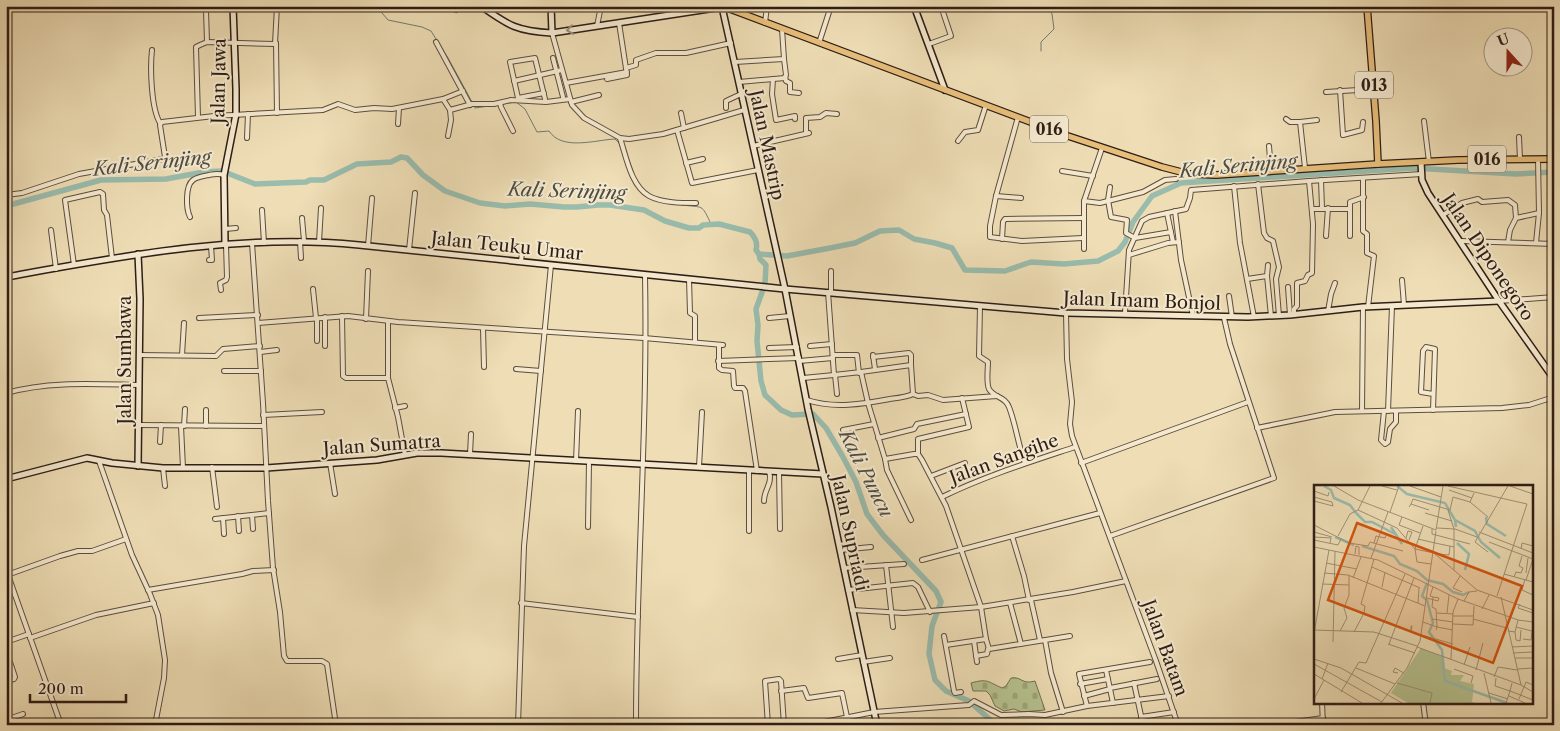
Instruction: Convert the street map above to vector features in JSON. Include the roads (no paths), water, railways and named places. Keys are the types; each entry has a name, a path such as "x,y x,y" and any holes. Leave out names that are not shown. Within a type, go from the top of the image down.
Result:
{"main road":[{"name":"Jalan Jawa","path":"226,245 224,174 236,114 233,6"},
{"path":"481,6 487,8 517,29 552,33 619,23 690,9 724,7"},
{"path":"551,6 552,33"},
{"path":"914,6 945,90"},
{"name":"013","path":"1367,6 1378,164"},
{"name":"016","path":"724,7 1102,148 1180,172 1196,175 1216,176 1378,164 1554,158"},
{"name":"Jalan Mastrip","path":"724,7 744,110 785,289"},
{"name":"Jalan Diponegoro","path":"1421,164 1427,190 1499,300 1554,379"},
{"name":"Jalan Teuku Umar","path":"6,277 138,254 211,246 302,241 410,250 785,289"},
{"name":"Jalan Sumbawa","path":"138,254 140,299 138,466"},
{"name":"Jalan Imam Bonjol","path":"785,289 1066,313 1125,313 1224,318 1292,315 1365,307 1499,300"},
{"name":"Jalan Supriadi","path":"785,289 808,409 877,725"},
{"name":"Jalan Sumatra","path":"6,479 84,458 163,468 266,468 378,460 404,455 441,453 823,474"}],"street":[{"path":"197,6 203,6 206,10 207,42"},
{"path":"277,6 277,112"},
{"path":"449,6 456,10"},
{"path":"597,26 601,6"},
{"path":"765,23 767,6"},
{"path":"820,43 831,6"},
{"path":"929,44 951,36 943,12"},
{"path":"607,79 626,76 627,70 619,23"},
{"path":"782,29 786,81 790,83 790,92 799,93"},
{"path":"552,33 559,70 568,99 584,118 620,138 645,138 744,110"},
{"path":"198,117 196,49 200,44 207,42 276,43"},
{"path":"436,42 472,104"},
{"path":"566,84 627,70 636,65 636,60 656,53 686,53 731,43"},
{"path":"6,195 22,193 79,174 163,159 165,157 151,72 152,50"},
{"path":"544,93 518,98 510,63 513,60 535,58 546,99"},
{"path":"554,58 566,84 568,99"},
{"path":"735,62 784,59"},
{"path":"514,81 559,70"},
{"path":"739,82 786,77"},
{"path":"773,79 772,94 776,120 795,116 796,120 805,120 806,118 820,117 826,113 837,114"},
{"path":"1326,92 1374,89"},
{"path":"1340,90 1343,135 1362,130 1363,122"},
{"path":"160,123 198,117 326,109 338,104 355,110 399,108 443,99 463,91"},
{"path":"726,108 726,101 741,94"},
{"path":"450,110 472,104 501,105 514,100 546,102 599,95"},
{"path":"443,99 450,110 451,120 448,136"},
{"path":"501,105 513,131"},
{"path":"958,142 966,131 978,130 986,106"},
{"path":"398,124 399,108"},
{"path":"680,112 684,128"},
{"path":"247,138 248,114"},
{"path":"1018,118 996,196 989,235 991,238 1027,241 1083,238"},
{"path":"1286,119 1290,122 1317,120"},
{"path":"753,146 807,133 805,120"},
{"path":"1424,121 1430,162"},
{"path":"1300,122 1305,168"},
{"path":"677,130 692,183 758,170"},
{"path":"1519,137 1520,159"},
{"path":"620,138 636,180 646,194 667,201 696,203"},
{"path":"1269,146 1271,171"},
{"path":"1084,249 1084,201 1102,148"},
{"path":"686,163 703,159"},
{"path":"1536,244 1539,213 1538,159"},
{"path":"1062,170 1093,176"},
{"path":"190,217 187,202 190,184 195,179 218,173 224,174"},
{"path":"1125,313 1130,248 1144,218 1186,209 1191,190 1217,185 1234,186 1422,174"},
{"path":"1362,411 1365,307 1374,256 1367,253 1367,234 1363,228 1363,178"},
{"path":"1084,201 1100,203 1143,192 1165,180 1176,179"},
{"path":"1292,315 1294,308 1297,306 1297,283 1305,281 1312,274 1312,209 1309,180"},
{"path":"1321,180 1322,208"},
{"path":"1258,184 1264,233 1267,238 1273,241 1278,260 1276,279 1279,316"},
{"path":"1234,186 1240,243 1254,317"},
{"path":"1110,187 1108,200 1111,217 1127,220 1128,234 1134,238 1171,232"},
{"path":"74,265 65,200 93,193 100,192 103,194 112,258"},
{"path":"410,250 415,194"},
{"path":"996,196 1021,198"},
{"path":"1350,236 1351,201 1364,197"},
{"path":"368,246 372,198"},
{"path":"1443,215 1467,201 1478,199 1482,202 1508,200 1515,205 1516,218 1511,226 1508,242"},
{"path":"319,242 322,208"},
{"path":"1326,236 1328,208"},
{"path":"1312,209 1350,209"},
{"path":"262,210 264,243"},
{"path":"1175,211 1182,269 1193,316"},
{"path":"1167,213 1173,242"},
{"path":"1516,218 1539,213"},
{"path":"301,258 302,218"},
{"path":"1002,239 1003,222 1005,219 1084,218"},
{"path":"225,229 236,228"},
{"path":"51,230 56,269"},
{"path":"1461,241 1554,244"},
{"path":"1129,255 1173,242 1179,242"},
{"path":"252,243 260,346 269,513 284,657 287,661 322,661 327,664 336,725"},
{"path":"221,290 220,283 226,280 227,277 226,245"},
{"path":"208,260 212,260 211,246"},
{"path":"521,262 522,252"},
{"path":"518,725 524,546 552,265"},
{"path":"1268,265 1267,276 1271,316"},
{"path":"366,318 368,271"},
{"path":"831,271 829,292 834,375 837,394"},
{"path":"636,725 643,464 644,275"},
{"path":"1247,279 1267,276"},
{"path":"689,279 690,312 695,316 695,342"},
{"path":"1402,280 1404,305"},
{"path":"1328,311 1335,283"},
{"path":"1288,287 1292,315"},
{"path":"313,289 317,341"},
{"path":"1229,296 1232,318"},
{"path":"1499,300 1554,297"},
{"path":"980,306 979,356 988,362 989,389 1005,400 1008,405 1019,448 1025,463"},
{"path":"1392,306 1386,411 1381,440 1385,444 1388,442 1390,429 1396,422 1396,411"},
{"name":"Jalan Batam","path":"1066,313 1067,359 1072,402 1070,424 1075,447 1110,536 1178,725"},
{"path":"199,318 258,315"},
{"path":"258,323 342,316 721,345 718,361 720,369 733,371 735,388 746,390 757,471"},
{"path":"342,316 343,376 346,378 388,378"},
{"path":"769,318 790,316"},
{"path":"324,346 325,317"},
{"path":"1110,536 1274,478 1248,402 1224,318"},
{"path":"388,321 388,378 404,455"},
{"path":"182,355 184,323"},
{"path":"483,328 484,367"},
{"path":"810,346 832,344"},
{"path":"139,355 216,356 223,348 260,346"},
{"path":"769,348 797,347"},
{"path":"1433,394 1422,392 1423,350 1426,348 1435,349 1433,410"},
{"path":"260,352 277,350"},
{"path":"875,370 873,356 909,353 913,394"},
{"path":"718,361 799,360 857,355 884,460 911,520"},
{"path":"803,378 911,365"},
{"path":"516,369 541,371"},
{"path":"224,372 261,371"},
{"path":"6,393 25,389 76,385 138,385"},
{"path":"807,400 826,405 868,403 913,394 918,396 934,396 939,400 998,396"},
{"path":"1257,428 1335,412 1520,406 1554,397"},
{"path":"962,398 969,427 918,439 918,454 942,497 981,607 988,649 987,654 976,656"},
{"path":"1081,463 1248,402"},
{"path":"395,408 405,406"},
{"path":"183,468 185,408"},
{"path":"206,410 206,426"},
{"path":"263,415 322,412"},
{"path":"576,461 578,412"},
{"path":"699,467 702,412"},
{"path":"878,438 914,429 917,424 966,414"},
{"path":"843,430 874,424"},
{"path":"139,425 264,426"},
{"path":"160,442 161,425"},
{"path":"470,454 472,434"},
{"name":"Jalan Sangihe","path":"942,497 973,482 1075,447"},
{"path":"884,460 918,454"},
{"path":"99,461 132,555 154,603 160,626 165,660 164,678 155,725"},
{"path":"588,527 589,462"},
{"path":"330,463 335,494"},
{"path":"931,476 965,463"},
{"path":"212,467 217,507"},
{"path":"163,468 165,486"},
{"path":"749,470 749,531"},
{"path":"764,501 764,493 771,481 769,472"},
{"path":"779,472 780,529"},
{"path":"215,519 269,513"},
{"path":"922,560 1100,513"},
{"path":"252,515 253,529"},
{"path":"238,516 239,531"},
{"path":"223,518 224,534"},
{"path":"1012,536 1050,663 1051,674 1062,712"},
{"path":"61,725 7,573 60,556 78,551 92,550 126,539"},
{"path":"840,550 871,547"},
{"path":"843,568 904,564"},
{"path":"886,565 893,628"},
{"path":"148,590 253,571 274,570"},
{"path":"852,610 892,613 930,612 981,607 1030,600 1126,580"},
{"path":"848,590 914,583 918,587 930,612"},
{"path":"6,642 96,616 154,603"},
{"path":"521,603 638,617"},
{"path":"1010,603 1021,644"},
{"path":"944,636 954,692 961,692"},
{"path":"988,649 1070,636"},
{"path":"946,645 986,638"},
{"path":"974,641 977,662"},
{"path":"6,650 15,676 14,679 6,681"},
{"path":"838,659 862,655"},
{"path":"863,662 890,658"},
{"path":"1087,706 1079,674 1150,662"},
{"path":"1106,670 1114,703"},
{"path":"1080,684 1108,679"},
{"path":"1084,696 1110,688 1157,679"},
{"path":"768,725 766,680 780,680 784,725"},
{"path":"1134,683 1142,721"},
{"path":"781,691 804,688 808,698 842,693 847,717"},
{"path":"809,725 874,712 969,705 974,702 996,714 1004,716 1045,715 1087,706 1169,696"},
{"path":"1322,704 1323,725"},
{"path":"1423,704 1426,725"},
{"path":"1125,725 1126,723 1142,721 1174,712"},
{"path":"6,720 23,714"},
{"path":"1273,725 1323,718"}],"waterway":[{"path":"376,6 388,20 422,27 431,31 472,102"},
{"path":"1041,51 1041,42 1054,29 1052,14 1048,6"},
{"path":"474,105 475,108 516,102 525,109 537,132 549,131 555,137 570,143 615,139 619,143 622,152"},
{"name":"Kali Serinjing","path":"6,206 101,180 166,179 204,172 222,171 255,184 306,182 310,180 324,180 357,164 391,162 401,157 407,158 423,175 445,191 480,203 505,206 530,204 564,207 610,205 644,210 665,221 689,228 719,224 750,232 756,240 756,250 759,254 787,256 855,243 880,231 899,230 914,239 952,248 965,270 1005,271 1031,262 1064,264 1098,261 1118,251 1125,242 1133,222 1152,196 1181,183 1413,168 1516,174 1554,172"},
{"path":"635,183 641,192 649,198"},
{"path":"682,205 701,208 711,224"},
{"name":"Kali Puncu","path":"759,254 760,259 766,265 765,284 756,309 761,381 765,395 781,410 792,415 813,414 826,428 856,482 867,514 883,535 936,591 941,602 932,626 929,654 935,680 946,691 969,701 996,725"}]}
